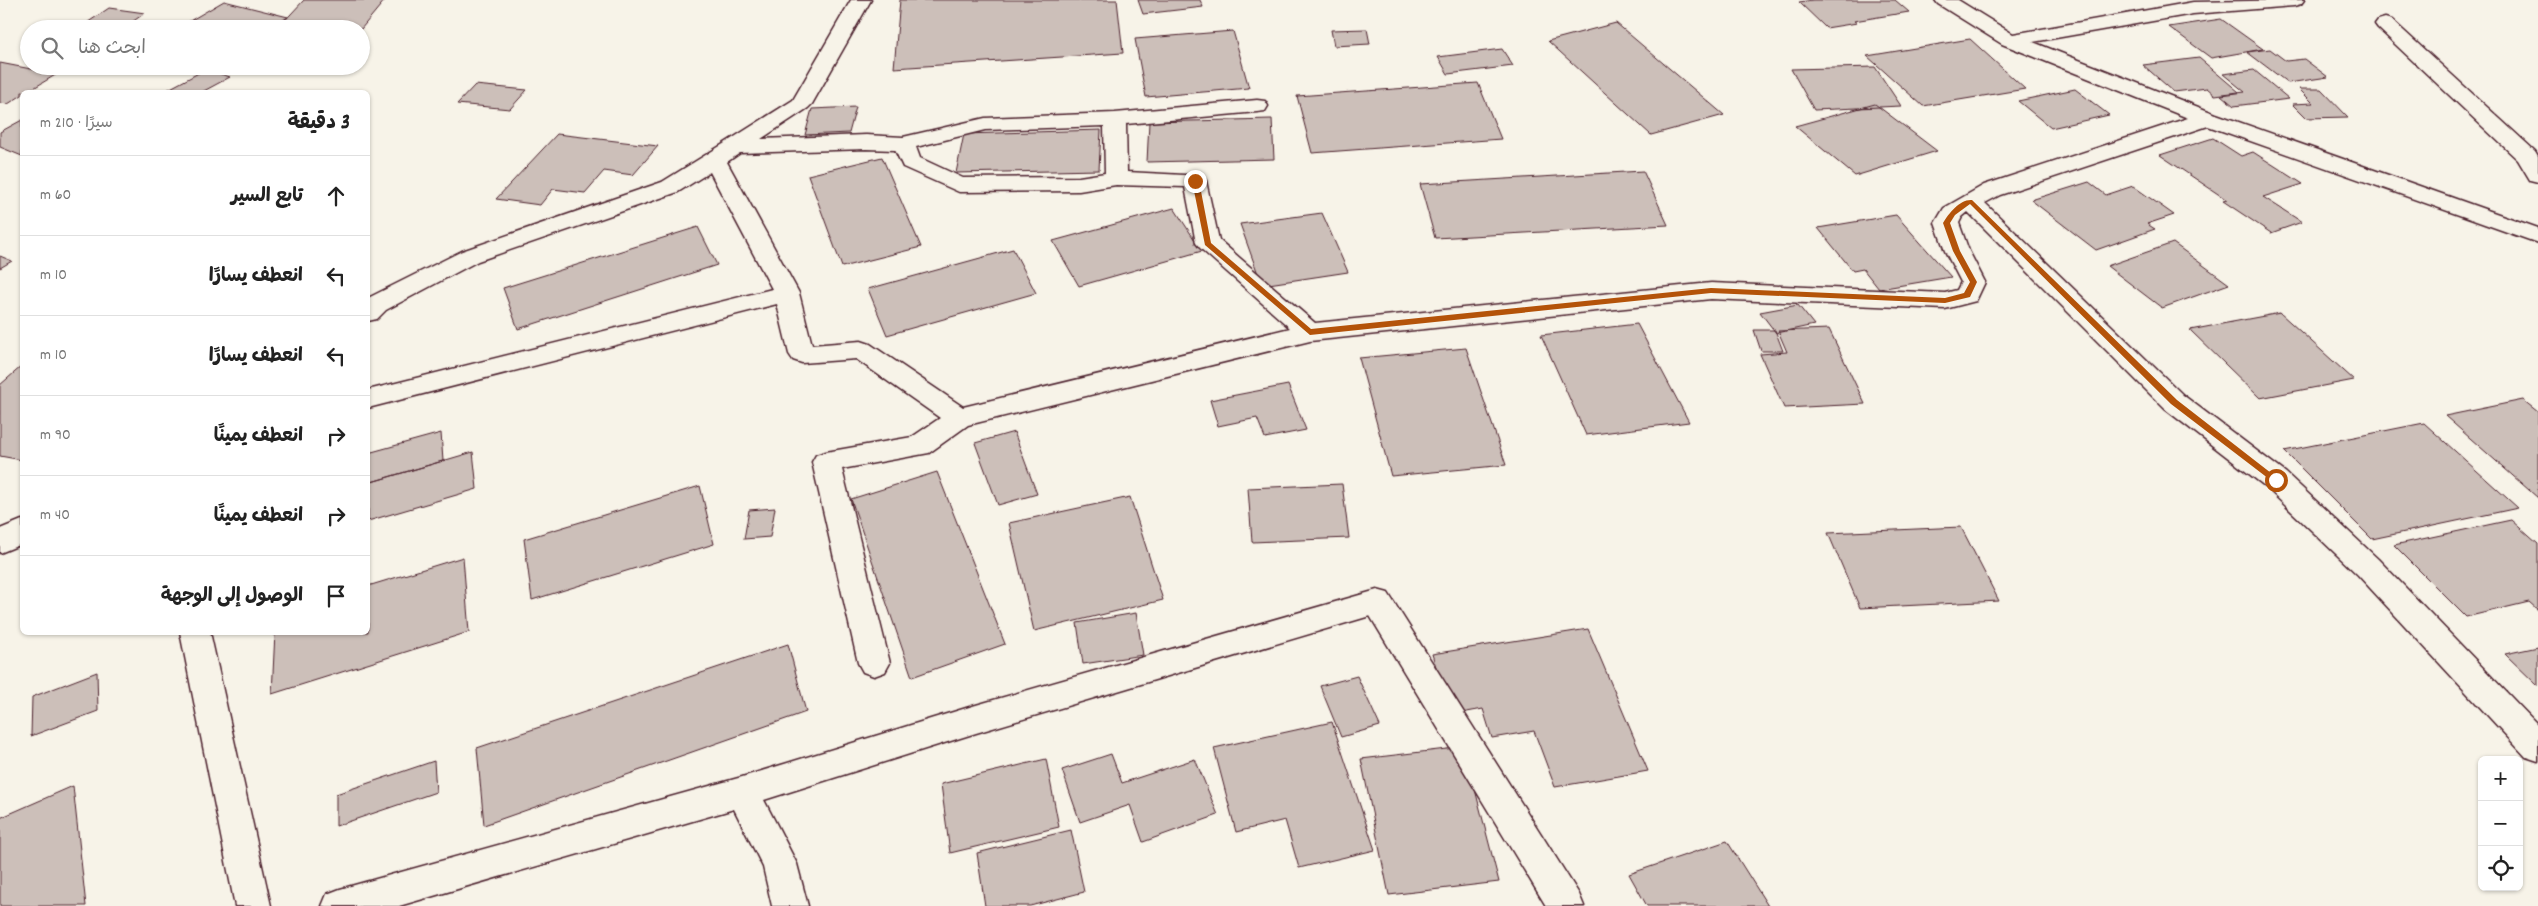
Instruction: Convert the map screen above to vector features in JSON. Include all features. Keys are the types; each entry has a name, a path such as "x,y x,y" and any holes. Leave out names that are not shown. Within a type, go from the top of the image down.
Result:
{"street":[{"path":"370,311 377,304 470,256 670,187 801,104 861,0"},
{"path":"1944,0 2009,40 2094,72 2208,119 2538,236"},
{"path":"2009,40 2192,8 2294,0"},
{"path":"2385,24 2527,156 2538,175"},
{"path":"723,153 866,142 903,144 985,124 1115,119 1257,106"},
{"path":"1115,119 1116,178"},
{"path":"874,663 826,462 919,446 959,418 1310,332 1711,291 1945,301 1967,295 1974,282 1957,251 1946,223 1952,213 1992,190 2208,119"},
{"path":"903,144 911,162 959,185 1078,184 1116,178 1195,181 1208,243 1310,332"},
{"path":"723,153 788,293 802,354 862,350 959,418"},
{"path":"1970,201 2174,402 2276,480 2368,567 2538,747"},
{"path":"370,398 788,293"},
{"path":"0,542 20,532"},
{"path":"340,906 742,792 976,719 1377,602 1566,906"},
{"path":"196,635 253,906"},
{"path":"742,792 780,864 790,906"}],"building":[{"path":"304,0 385,0 368,20 285,20"},
{"path":"900,0 1117,0 1123,53 894,68"},
{"path":"1138,0 1200,0 1203,7 1143,14"},
{"path":"1813,0 1895,0 1909,12 1854,21 1857,23 1826,28 1799,2"},
{"path":"224,1 288,17 283,20 191,20"},
{"path":"109,8 145,13 135,20 91,20"},
{"path":"2221,19 2263,49 2211,58 2169,27"},
{"path":"1616,23 1724,115 1651,135 1548,41"},
{"path":"1367,29 1370,44 1334,46 1331,30"},
{"path":"1233,31 1249,88 1146,97 1135,39"},
{"path":"1970,39 2025,89 1923,106 1867,56"},
{"path":"1502,49 1513,66 1448,74 1438,57"},
{"path":"2270,49 2286,61 2304,59 2328,77 2288,83 2247,52"},
{"path":"2199,58 2239,92 2215,95 2207,88 2174,92 2143,65"},
{"path":"0,63 20,67 20,75 55,75 30,90 20,90 20,96 8,104 0,103"},
{"path":"1875,67 1901,106 1814,110 1791,69"},
{"path":"2254,70 2289,99 2234,106 2221,95 2245,92 2223,74"},
{"path":"195,75 224,75 230,77 206,90 167,90"},
{"path":"1478,83 1501,139 1312,153 1297,96"},
{"path":"475,85 527,90 510,109 457,104"},
{"path":"2075,89 2109,115 2051,128 2018,101"},
{"path":"2299,89 2321,89 2348,117 2306,118 2292,104 2313,103"},
{"path":"1875,104 1937,151 1855,176 1795,126"},
{"path":"856,107 849,133 805,135 812,109"},
{"path":"1272,119 1274,159 1147,162 1149,122"},
{"path":"20,121 20,155 0,147 0,132"},
{"path":"1101,130 1099,170 956,173 964,134"},
{"path":"557,134 658,146 633,175 604,171 585,193 553,189 540,205 496,199"},
{"path":"2213,138 2241,156 2253,152 2303,184 2263,197 2302,222 2271,233 2223,201 2227,200 2160,155"},
{"path":"882,157 921,247 842,267 808,175"},
{"path":"1643,171 1668,225 1435,238 1420,184"},
{"path":"2089,182 2106,195 2133,186 2174,215 2147,224 2155,229 2096,250 2031,200"},
{"path":"1174,208 1202,251 1079,286 1053,241"},
{"path":"1322,213 1348,272 1262,285 1240,224"},
{"path":"1896,215 1951,277 1879,289 1863,269 1853,271 1818,228"},
{"path":"698,227 717,265 518,329 503,288"},
{"path":"2173,243 2229,284 2162,308 2107,266"},
{"path":"1013,249 1036,293 887,335 868,289"},
{"path":"0,256 12,261 0,268"},
{"path":"1798,305 1814,325 1776,333 1760,312"},
{"path":"2280,313 2354,380 2260,398 2190,330"},
{"path":"1637,324 1689,422 1586,435 1541,335"},
{"path":"1829,329 1865,404 1784,408 1760,354 1787,352 1778,331"},
{"path":"1754,330 1775,330 1783,351 1761,351"},
{"path":"1466,348 1506,465 1391,476 1359,358"},
{"path":"20,368 20,460 0,456 0,385"},
{"path":"1288,385 1306,430 1265,438 1257,418 1218,426 1210,400"},
{"path":"2523,400 2538,412 2538,498 2445,416"},
{"path":"2424,423 2518,508 2372,539 2284,451"},
{"path":"1014,432 1037,494 998,505 975,443"},
{"path":"441,433 443,461 370,482 370,452"},
{"path":"473,452 477,489 370,520 370,482"},
{"path":"937,472 1005,644 912,677 851,499"},
{"path":"1342,484 1349,538 1252,542 1248,488"},
{"path":"700,486 714,544 532,600 524,539"},
{"path":"1130,497 1163,600 1034,631 1009,523"},
{"path":"775,508 770,537 744,539 749,510"},
{"path":"2511,520 2538,544 2538,610 2529,602 2466,617 2394,545"},
{"path":"1961,527 1999,601 1860,608 1828,533"},
{"path":"463,557 469,632 272,694 275,635 370,635 370,585"},
{"path":"1136,613 1143,655 1083,664 1077,623"},
{"path":"1588,629 1648,771 1555,787 1534,731 1492,738 1483,709 1451,715 1432,654"},
{"path":"788,644 806,712 484,825 477,748"},
{"path":"2538,647 2538,686 2505,654"},
{"path":"97,672 98,711 31,736 32,697"},
{"path":"1357,676 1380,726 1341,737 1320,686"},
{"path":"1332,722 1375,850 1299,868 1285,820 1236,832 1214,748"},
{"path":"1464,747 1499,882 1389,895 1361,759"},
{"path":"1111,754 1122,783 1195,759 1218,815 1143,842 1130,805 1080,822 1062,770"},
{"path":"1046,759 1059,827 950,853 941,784"},
{"path":"434,761 436,792 336,826 336,794"},
{"path":"73,786 86,906 0,906 0,818"},
{"path":"1071,830 1084,892 1030,906 985,906 977,853"},
{"path":"1727,841 1768,906 1647,906 1629,874"}],"route":[{"path":"1195,181 1208,243 1310,332 1711,291 1945,301 1967,295 1974,282 1957,251 1946,223 1952,213 1970,201 2174,402 2276,480"}]}
